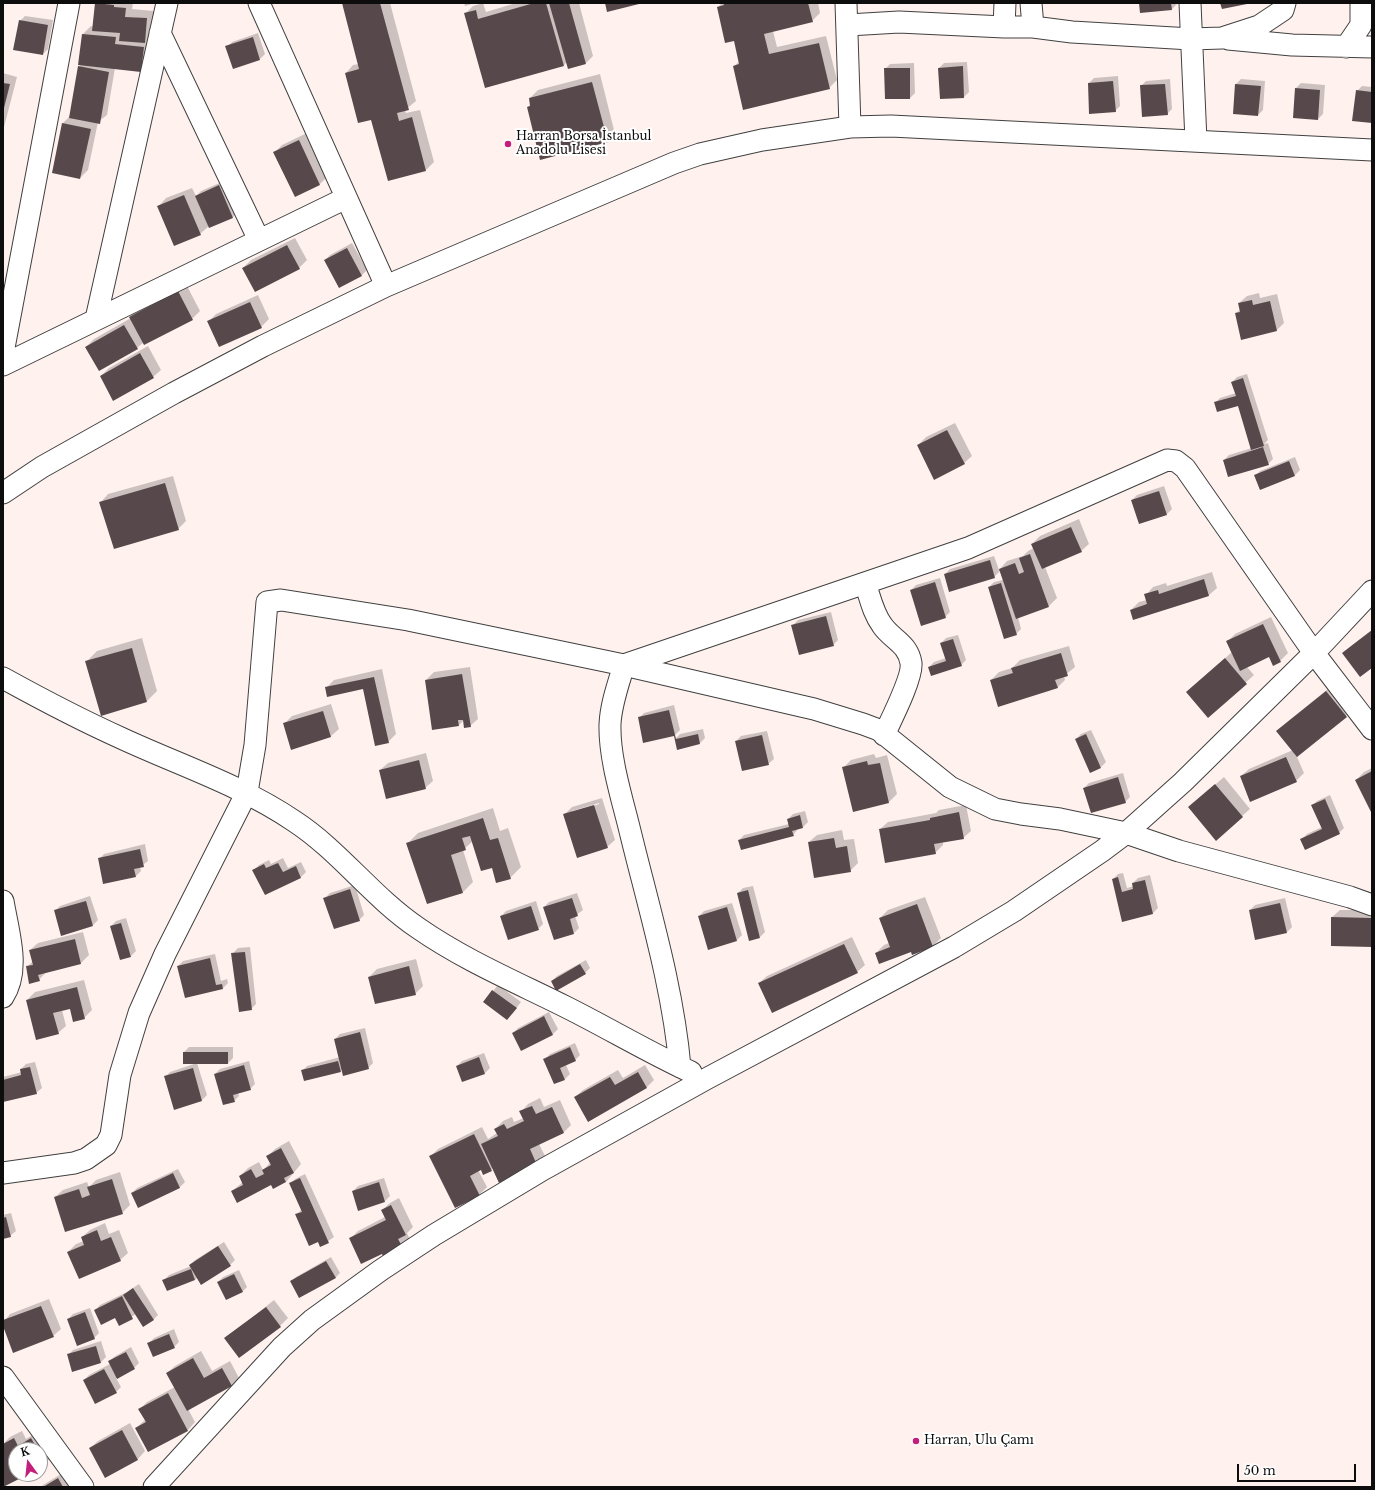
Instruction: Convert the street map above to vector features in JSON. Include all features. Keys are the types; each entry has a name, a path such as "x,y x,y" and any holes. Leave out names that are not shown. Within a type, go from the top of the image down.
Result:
{"street":[{"path":"3,353 11,268 69,3"},
{"path":"96,319 167,3"},
{"path":"259,3 386,286"},
{"path":"846,3 848,25 850,127"},
{"path":"1004,27 1005,3"},
{"path":"1031,3 1033,27"},
{"path":"1190,3 1196,141"},
{"path":"1222,38 1259,26 1283,10 1284,3"},
{"path":"1346,47 1361,25 1361,3"},
{"path":"848,25 899,22 1033,27 1072,32 1191,39 1222,38 1292,45 1372,47"},
{"path":"160,33 259,240"},
{"path":"3,494 42,467 174,393 263,346 386,286 700,154 762,140 850,127 891,126 1372,150"},
{"path":"3,365 346,198"},
{"path":"624,665 968,548 1167,460 1176,461 1185,468 1314,653 1372,729"},
{"path":"865,583 882,627 903,646 911,664 909,677 884,735"},
{"path":"154,1487 282,1346 318,1316 381,1270 434,1235 544,1169 706,1079 954,947 1067,876 1126,833 1183,782 1314,653 1372,591"},
{"path":"3,1173 74,1163 86,1159 106,1145 111,1135 120,1075 139,1013 165,954 247,792 255,745 267,602 281,600 408,620 624,665 814,709 863,724 884,735 950,787 995,809 1021,814 1060,818 1126,833 1179,851 1350,897 1372,905"},
{"path":"624,665 613,699 610,724 612,746 622,796 670,990 677,1027 680,1067"},
{"path":"3,678 120,738 247,792 294,820 320,840 390,907 418,928 482,966 568,1008 680,1067 706,1079"},
{"path":"3,901 12,957 11,976 8,990 3,997"},
{"path":"3,1377 83,1487"}],"building":[{"path":"95,3 126,8 125,17 147,18 145,43 119,41 120,33 92,31"},
{"path":"342,3 380,3 409,110 397,113 399,121 412,117 426,171 388,181 371,120 358,123 345,73 359,69"},
{"path":"534,3 546,3 564,66 485,88 464,13 476,10 478,19"},
{"path":"549,3 569,3 586,64 568,69"},
{"path":"605,3 639,3 639,4 607,12"},
{"path":"723,3 808,3 813,22 764,34 769,54 819,43 830,89 743,110 733,66 739,64 734,41 725,43 717,7 724,5"},
{"path":"1139,3 1171,3 1172,10 1140,13"},
{"path":"1220,3 1247,3 1247,4 1222,9"},
{"path":"19,20 48,25 43,55 13,50"},
{"path":"82,34 116,37 115,44 144,47 141,72 78,65"},
{"path":"253,37 260,60 233,69 225,46"},
{"path":"78,66 109,72 100,124 69,118"},
{"path":"963,66 964,98 940,99 938,68"},
{"path":"884,68 910,68 910,99 885,99"},
{"path":"1113,81 1116,112 1089,114 1088,83"},
{"path":"592,82 608,142 540,160 527,107 530,106 529,98"},
{"path":"3,83 10,84 4,108 3,108"},
{"path":"1165,84 1168,115 1142,117 1140,85"},
{"path":"1235,84 1261,86 1258,116 1233,114"},
{"path":"1295,88 1320,90 1318,120 1293,118"},
{"path":"1356,90 1372,92 1372,123 1352,121"},
{"path":"62,123 91,129 80,179 52,173"},
{"path":"299,140 320,185 295,197 273,152"},
{"path":"219,185 233,218 209,228 195,196"},
{"path":"184,195 201,235 174,246 157,206"},
{"path":"287,245 300,269 255,292 242,268"},
{"path":"347,248 362,276 339,288 324,260"},
{"path":"178,291 193,320 144,345 129,317"},
{"path":"1252,300 1253,305 1270,301 1277,331 1241,340 1235,313 1240,312 1238,303"},
{"path":"250,302 262,328 219,347 207,321"},
{"path":"124,325 138,349 99,371 85,347"},
{"path":"140,353 154,378 113,401 100,376"},
{"path":"1243,378 1264,446 1251,450 1238,406 1217,412 1214,402 1236,396 1231,382"},
{"path":"947,430 965,464 934,480 917,445"},
{"path":"1263,447 1269,465 1228,477 1223,460"},
{"path":"1289,461 1295,476 1260,490 1254,475"},
{"path":"165,483 179,530 114,549 99,502"},
{"path":"1159,491 1167,515 1139,524 1131,500"},
{"path":"1071,527 1082,552 1042,569 1031,544"},
{"path":"1030,554 1049,607 1016,619 999,569 1015,563 1019,574 1024,572 1019,558"},
{"path":"990,560 995,578 949,592 944,574"},
{"path":"1204,579 1209,596 1133,620 1130,610 1147,604 1144,594 1158,590 1159,594"},
{"path":"935,582 946,618 921,626 910,590"},
{"path":"1001,583 1017,635 1004,639 988,587"},
{"path":"826,616 834,646 799,655 791,625"},
{"path":"1263,624 1281,662 1273,666 1269,657 1240,671 1226,641"},
{"path":"1372,630 1372,668 1360,677 1342,653"},
{"path":"953,639 962,666 931,676 928,667 946,661 940,643"},
{"path":"132,648 147,702 101,716 85,661"},
{"path":"1061,653 1068,676 1055,680 1058,688 998,707 990,680 1013,673 1011,668"},
{"path":"1225,658 1247,684 1208,718 1186,692"},
{"path":"462,674 471,727 464,728 463,720 458,720 459,726 432,730 425,680"},
{"path":"374,677 389,743 375,746 363,689 327,697 325,687"},
{"path":"1326,691 1347,717 1297,757 1276,731"},
{"path":"669,710 676,739 698,734 700,744 677,750 674,736 643,743 638,717"},
{"path":"323,711 331,737 291,750 283,723"},
{"path":"1086,734 1101,768 1090,773 1075,739"},
{"path":"762,735 769,765 742,771 735,741"},
{"path":"1286,757 1297,782 1250,802 1240,776"},
{"path":"419,760 426,789 386,799 379,770"},
{"path":"867,761 868,765 880,763 889,803 853,812 842,767"},
{"path":"1372,771 1372,814 1355,780"},
{"path":"1118,777 1126,803 1091,813 1083,788"},
{"path":"1215,784 1243,817 1216,841 1188,807"},
{"path":"1325,799 1340,834 1305,850 1300,839 1322,829 1311,805"},
{"path":"594,805 608,848 577,858 563,814"},
{"path":"959,812 964,839 934,844 936,854 885,863 879,829 930,820 930,818"},
{"path":"800,815 803,828 792,831 794,836 741,850 738,840 789,827 787,819"},
{"path":"483,818 490,840 498,838 511,879 496,883 492,868 481,871 470,836 462,838 466,850 451,855 463,893 427,904 406,843"},
{"path":"834,838 836,848 847,846 851,872 814,878 808,842"},
{"path":"140,849 144,867 134,869 136,877 103,884 98,858"},
{"path":"278,863 283,872 296,866 301,878 265,895 252,870 264,864 266,868"},
{"path":"1118,877 1122,892 1133,889 1132,883 1145,880 1153,914 1122,922 1112,879"},
{"path":"350,889 360,921 334,929 323,898"},
{"path":"748,890 760,938 749,941 737,893"},
{"path":"572,898 578,916 570,919 574,934 554,940 543,907"},
{"path":"86,901 93,926 61,936 54,910"},
{"path":"1280,903 1287,933 1255,940 1249,910"},
{"path":"917,904 933,947 912,955 911,952 879,964 875,953 890,947 879,918"},
{"path":"531,906 539,930 508,940 500,916"},
{"path":"727,907 737,941 708,950 698,916"},
{"path":"1331,917 1372,918 1372,947 1331,946"},
{"path":"121,923 131,957 120,960 110,926"},
{"path":"75,939 81,964 38,975 40,981 29,984 26,966 33,965 29,950"},
{"path":"844,944 858,973 772,1013 758,983"},
{"path":"245,952 252,1010 239,1012 231,953"},
{"path":"210,958 216,985 222,984 223,989 185,998 177,966"},
{"path":"580,964 586,974 556,991 551,981"},
{"path":"409,966 416,995 375,1004 368,977"},
{"path":"77,987 85,1019 73,1022 70,1009 53,1013 59,1034 36,1040 26,1000"},
{"path":"492,990 517,1008 507,1020 483,1002"},
{"path":"544,1016 553,1035 521,1051 512,1033"},
{"path":"360,1032 369,1069 343,1076 334,1039"},
{"path":"570,1047 576,1061 560,1068 565,1080 554,1084 543,1059"},
{"path":"183,1052 228,1052 228,1064 183,1064"},
{"path":"479,1057 485,1074 462,1082 456,1066"},
{"path":"338,1061 341,1072 304,1081 301,1070"},
{"path":"244,1065 251,1090 233,1095 235,1102 223,1105 214,1074"},
{"path":"30,1067 37,1094 3,1102 3,1080 21,1075 20,1069"},
{"path":"193,1068 202,1101 174,1110 164,1076"},
{"path":"638,1072 647,1088 588,1122 574,1097 610,1077 615,1085"},
{"path":"532,1106 536,1114 552,1107 564,1133 530,1149 537,1165 499,1183 481,1144 498,1136 494,1129 504,1124 507,1129 524,1121 519,1111"},
{"path":"474,1134 492,1171 483,1175 481,1170 470,1176 480,1196 455,1208 429,1156"},
{"path":"281,1148 294,1173 284,1178 286,1182 273,1189 271,1185 237,1203 231,1191 243,1185 239,1176 251,1169 256,1178 264,1174 262,1170 271,1165 266,1156"},
{"path":"173,1173 180,1188 138,1208 131,1193"},
{"path":"300,1178 329,1243 320,1247 318,1242 309,1246 295,1214 302,1212 289,1183"},
{"path":"112,1179 123,1214 65,1232 54,1197 79,1189 82,1198 90,1195 87,1187"},
{"path":"379,1182 385,1202 358,1211 352,1191"},
{"path":"391,1205 406,1235 398,1239 403,1248 384,1258 382,1254 361,1264 349,1238 386,1220 381,1210"},
{"path":"6,1217 11,1237 3,1239 3,1218"},
{"path":"97,1230 101,1241 111,1237 121,1261 79,1279 67,1252 84,1245 81,1237"},
{"path":"218,1246 231,1266 201,1285 189,1265"},
{"path":"326,1261 336,1278 299,1298 290,1281"},
{"path":"191,1269 195,1280 167,1291 162,1280"},
{"path":"234,1274 243,1292 226,1300 217,1282"},
{"path":"133,1288 154,1320 143,1327 123,1295"},
{"path":"122,1296 133,1319 119,1326 115,1318 101,1325 94,1310"},
{"path":"41,1306 54,1337 13,1353 3,1326 3,1320"},
{"path":"266,1307 281,1327 239,1358 224,1338"},
{"path":"85,1312 95,1339 77,1346 67,1319"},
{"path":"169,1334 175,1348 153,1357 147,1343"},
{"path":"96,1346 101,1363 72,1372 67,1354"},
{"path":"126,1352 135,1369 117,1379 108,1361"},
{"path":"193,1358 204,1378 222,1368 232,1386 187,1411 166,1373"},
{"path":"104,1369 117,1393 95,1404 83,1380"},
{"path":"168,1393 188,1431 148,1452 135,1428 146,1422 138,1409"},
{"path":"122,1430 138,1460 105,1478 89,1448"},
{"path":"14,1438 16,1442 8,1442 8,1482 13,1482 3,1487 3,1444"},
{"path":"31,1438 33,1442 24,1442"},
{"path":"58,1478 63,1487 43,1487"}],"place":[{"name":"Harran Borsa İstanbul Anadolu Lisesi","path":"508,144"},
{"name":"Harran, Ulu Çamı","path":"916,1441"}]}
